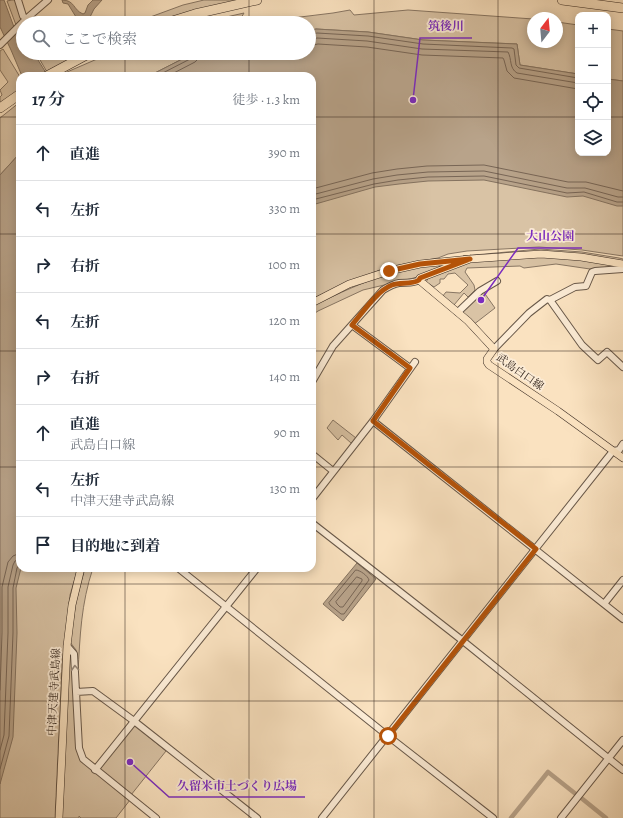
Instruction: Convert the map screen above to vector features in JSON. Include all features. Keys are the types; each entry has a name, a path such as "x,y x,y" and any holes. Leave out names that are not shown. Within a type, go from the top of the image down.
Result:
{"highway":[{"path":"188,16 257,0"},
{"path":"562,0 623,8"},
{"path":"54,72 77,60"},
{"path":"0,108 16,97"}],"main road":[{"path":"316,301 349,284 389,271 420,264 541,254 581,257 623,264"},
{"path":"419,280 420,278 470,259"},
{"name":"武島白口線","path":"419,280 468,321 494,349 486,362 489,365 558,411 623,458"},
{"name":"中津天建寺武島線","path":"59,818 67,646 72,606 81,572"}],"street":[{"path":"18,0 23,16"},
{"path":"30,16 46,2"},
{"path":"0,45 16,29"},
{"path":"494,349 529,313 547,299 550,300 575,287 586,286 592,272 623,269"},
{"path":"316,375 333,346 383,290 390,286 415,283 419,280"},
{"path":"458,312 480,291 497,281"},
{"path":"550,300 582,345 598,360 607,352 623,367"},
{"path":"352,325 410,368"},
{"path":"316,494 373,421 415,362"},
{"path":"373,421 623,619"},
{"path":"322,818 613,452 618,450 623,444"},
{"path":"316,457 333,471"},
{"path":"316,526 463,641 623,770"},
{"path":"183,572 493,818"},
{"path":"95,770 254,572"},
{"path":"604,604 623,580"},
{"path":"67,646 74,654 79,748 83,759 156,818"},
{"path":"76,692 93,691 134,721 257,818"},
{"path":"562,818 623,740"}],"shaded area":[{"path":"15,0 21,16 16,16 16,25 7,1"},
{"path":"204,0 239,0 175,16 153,16 183,5"},
{"path":"350,10 354,15 408,10 527,19 527,48 563,48 563,23 575,25 575,74 520,65 517,44 423,40 368,32 316,29 316,16 308,16"},
{"path":"244,13 242,16 231,16"},
{"path":"611,29 623,31 623,81 611,79"},
{"path":"3,49 17,72 16,93 0,105 0,97 2,95 0,90 8,82 0,70 0,51"},
{"path":"40,60 69,60 47,72"},
{"path":"95,60 180,60 157,72 67,72"},
{"path":"16,105 16,157 0,175 0,118"},
{"path":"486,175 591,191 623,203 623,256 582,250 539,247 467,251 388,267 346,283 316,297 316,200 376,185"},
{"path":"540,249 582,252 619,258 623,259 623,261 581,254 463,256"},
{"path":"543,257 581,259 623,268 590,269 556,264 524,268 520,266 467,268 465,272 474,285 475,290 468,297 464,293 454,305 442,297 446,292 460,293 468,285 455,273 448,274 444,279 440,279 440,283 434,287 426,282 429,277 473,261"},
{"path":"458,262 418,277 363,290 316,312 316,304 351,288 392,273 425,266"},
{"path":"483,291 495,308 473,325 460,312"},
{"path":"333,420 356,438 351,443 342,435 338,440 327,428"},
{"path":"17,572 77,572 70,595 62,665 55,818 0,818 0,768 9,585"},
{"path":"84,572 92,572 86,594 80,633 78,673 76,650 70,642 76,602"},
{"path":"69,656 73,658 77,748 94,771 134,725 166,751 131,795 130,800 116,818 81,818 79,816 79,818 62,818"}],"water":[{"path":"0,0 4,0 16,31 16,60 38,60 46,72 20,72 0,27"},
{"path":"62,0 72,3 77,10 83,14 93,0 102,0 94,9 90,16 75,16 68,4 63,3"},
{"path":"316,29 368,32 423,40 517,44 520,65 575,74 575,156 611,156 611,79 623,81 623,206 617,206 583,196 567,197 484,180 428,181 375,187 316,204 316,72 157,72 180,60 316,60"},
{"path":"16,157 16,572 20,572 16,588 17,633 13,737 0,784 0,175"},
{"path":"357,563 376,579 343,621 323,604"}],"waterway":[{"path":"511,818 548,772 577,795"},
{"path":"580,797 606,818"}],"place":[{"name":"筑後川","path":"413,100"},
{"name":"大山公園","path":"481,300"},
{"name":"久留米市土づくり広場","path":"130,762"}],"route":[{"path":"388,736 536,549 373,421 410,368 352,325 383,290 390,286 415,283 420,278 470,259 420,264 389,271"}]}
